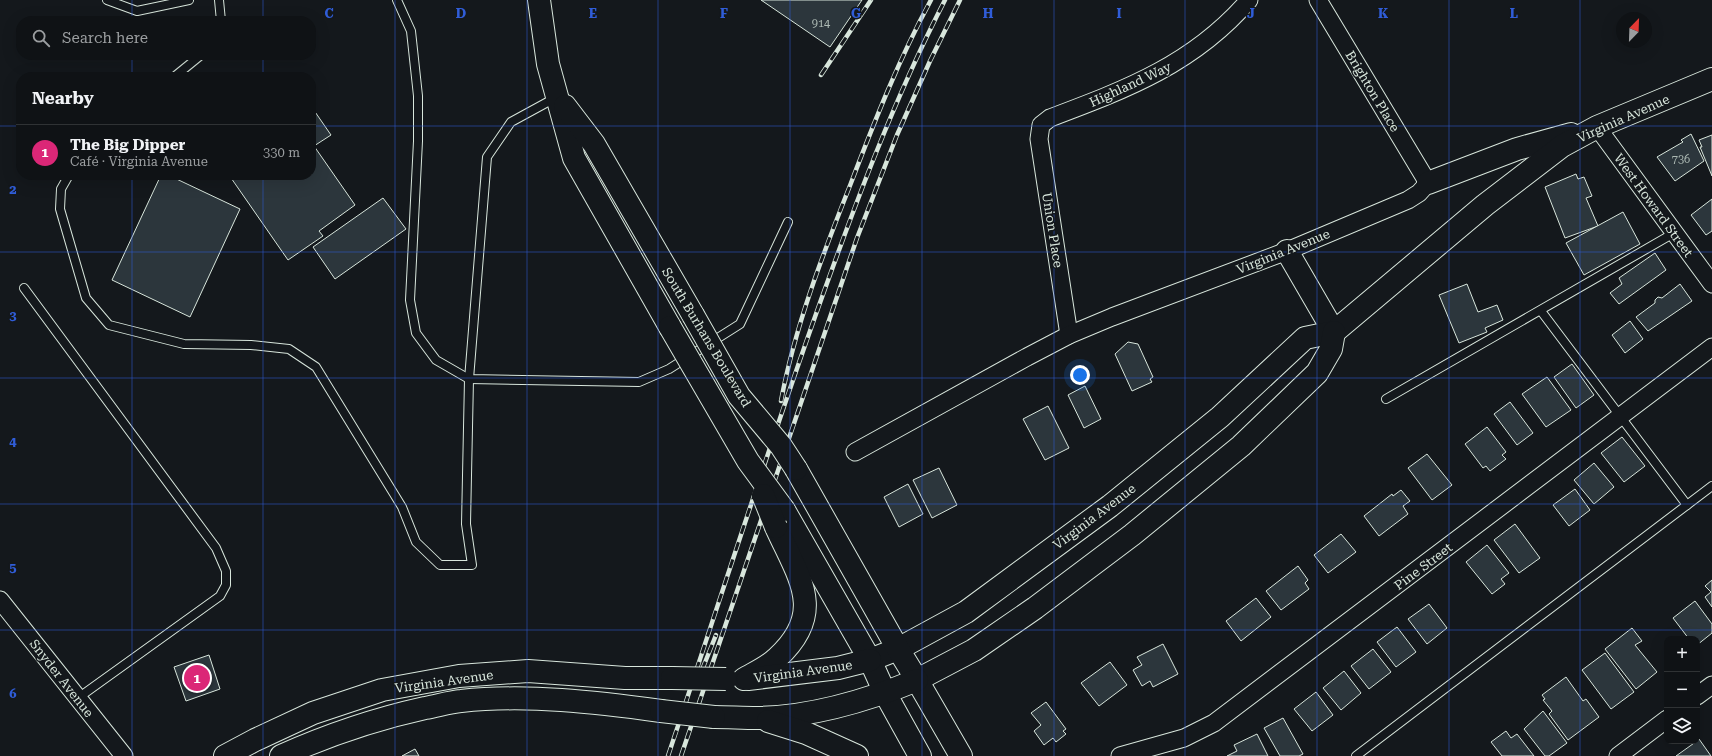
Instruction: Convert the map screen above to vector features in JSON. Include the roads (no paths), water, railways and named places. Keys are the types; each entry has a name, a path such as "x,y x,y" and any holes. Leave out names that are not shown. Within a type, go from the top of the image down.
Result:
{"main road":[{"name":"South Burhans Boulevard","path":"539,0 548,64 574,158 780,518 870,660 885,693 920,756"},
{"name":"Virginia Avenue","path":"225,756 255,740 313,713 382,690 459,676 528,671 625,678 735,679 838,668 870,660 898,649 966,612 1110,506 1220,416 1305,338 1334,332 1524,174 1562,146 1597,126 1712,79"},
{"name":"South Burhans Boulevard","path":"558,97 594,144 739,396 781,446 796,469 898,649 961,756"},
{"path":"1428,183 1517,149 1597,126"},
{"path":"1287,251 1334,332"},
{"name":"Virginia Avenue","path":"281,756 319,739 385,717 460,701 523,698 621,705 714,717 757,718 802,714 844,705 885,693 917,680 974,650 1035,608 1132,535 1241,446 1317,373 1331,349 1334,332"},
{"path":"735,679 777,659 795,637 804,620 806,605 804,590 780,518"},
{"path":"757,718 806,733 857,756"}],"street":[{"name":"Highland Way","path":"1041,125 1050,118 1122,91 1173,65 1206,42 1249,0"},
{"name":"Brighton Place","path":"1318,0 1428,183"},
{"name":"Union Place","path":"1041,125 1039,139 1069,335"},
{"name":"West Howard Street","path":"1597,126 1712,284"},
{"name":"Virginia Avenue","path":"855,452 1069,335 1112,317 1287,251 1408,200 1428,183"},
{"name":"Pine Street","path":"1120,756 1184,738 1214,723 1712,347"},
{"name":"Snyder Avenue","path":"0,600 124,756"},
{"path":"1700,694 1712,685"},
{"path":"1618,756 1664,721"}],"lane":[{"path":"107,0 137,11 190,0"},
{"path":"219,0 221,16"},
{"path":"397,0 411,31 418,96 418,148 410,300 416,333 436,360 469,379 639,382 669,369 740,324 788,222"},
{"path":"180,72 195,60"},
{"path":"66,180 61,188 60,209 86,298 109,325 184,344 251,345 288,349 316,367 402,507 416,542 440,565 472,564 466,524 469,379 487,157 511,122 558,97"},
{"path":"1386,399 1674,233"},
{"path":"24,288 216,548 226,571 226,585 220,596 78,698"},
{"path":"1541,311 1687,505"},
{"path":"1356,756 1712,486"}],"railway":[{"path":"821,75 871,0"},
{"path":"781,401 802,318 830,236 888,90 908,45 931,0"},
{"path":"668,756 778,424 845,234 891,116 945,0"},
{"path":"681,756 857,238 897,135 930,61 960,0"},
{"path":"702,670 716,635"}],"place":[{"name":"The Big Dipper","path":"197,678"}]}
